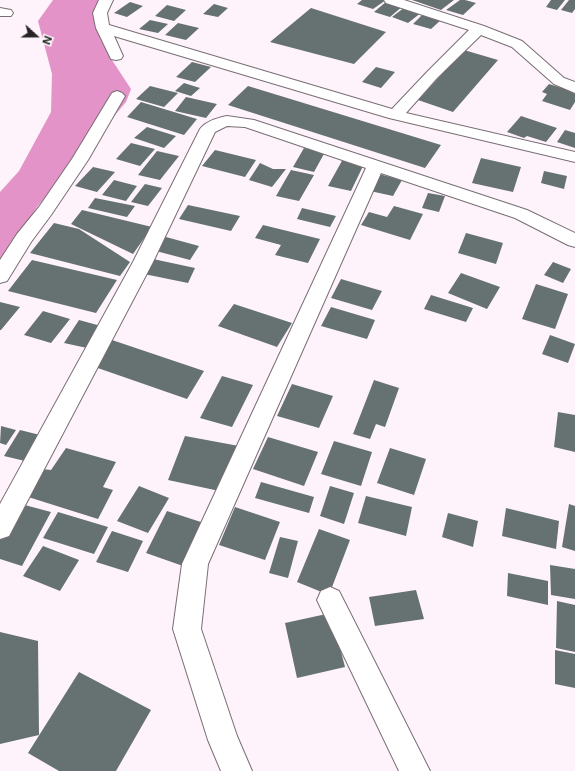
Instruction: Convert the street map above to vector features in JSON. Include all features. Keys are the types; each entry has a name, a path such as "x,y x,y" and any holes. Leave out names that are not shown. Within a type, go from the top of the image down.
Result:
{"street":[{"path":"106,0 100,13 103,28 116,56"},
{"path":"391,0 479,29 517,44 560,81 575,88"},
{"path":"103,28 395,115 575,157"},
{"path":"395,115 432,75 479,29"},
{"path":"0,276 24,238 45,211 80,160 118,96"},
{"path":"0,528 143,262 208,129 217,123 230,120 248,123 521,214 575,241"},
{"path":"237,771 223,740 187,628 195,564 376,166"},
{"path":"330,600 415,771"}],"shaded area":[{"path":"53,0 105,0 110,57 131,89 126,102 37,207 0,264 0,192 19,171 51,112 52,74 38,21"}],"building":[{"path":"362,0 386,0 373,9 357,4"},
{"path":"412,0 454,0 441,10"},
{"path":"460,0 476,3 463,15 446,10"},
{"path":"551,0 565,0 557,10 546,7"},
{"path":"569,0 575,0 575,9 572,13 561,10"},
{"path":"387,1 403,6 390,17 374,12"},
{"path":"130,2 143,6 127,17 114,13"},
{"path":"214,4 228,8 218,17 203,14"},
{"path":"167,5 186,10 174,21 155,16"},
{"path":"405,7 422,12 408,23 392,17"},
{"path":"311,8 386,32 354,64 270,42"},
{"path":"423,14 442,19 431,29 413,24"},
{"path":"150,20 168,24 158,33 139,29"},
{"path":"178,23 199,28 186,40 165,35"},
{"path":"464,50 498,60 453,112 418,100"},
{"path":"192,62 211,67 195,82 176,77"},
{"path":"376,67 395,72 381,88 362,82"},
{"path":"184,83 200,88 191,96 175,91"},
{"path":"549,84 575,92 575,102 570,110 542,101 547,94 542,92"},
{"path":"150,86 178,93 164,107 136,99"},
{"path":"248,86 441,145 425,168 228,105"},
{"path":"186,97 217,104 206,118 175,111"},
{"path":"141,102 197,119 184,135 127,117"},
{"path":"521,116 557,128 546,142 527,136 524,138 507,132"},
{"path":"147,127 176,136 164,148 134,138"},
{"path":"565,130 575,133 575,148 557,142"},
{"path":"131,143 155,149 140,166 116,159"},
{"path":"304,148 325,152 314,172 293,167"},
{"path":"215,150 256,160 245,177 202,166"},
{"path":"157,151 179,156 160,180 138,175"},
{"path":"481,158 521,167 513,192 472,183"},
{"path":"343,159 364,164 351,191 328,186"},
{"path":"260,163 273,169 286,169 272,187 249,180"},
{"path":"93,167 115,172 97,192 75,186"},
{"path":"291,170 314,175 299,201 276,196"},
{"path":"544,171 567,176 564,189 541,183"},
{"path":"379,174 402,180 393,196 370,191"},
{"path":"114,180 137,186 126,201 102,195"},
{"path":"145,184 162,188 148,206 131,202"},
{"path":"428,193 445,196 439,212 422,208"},
{"path":"95,198 135,206 127,217 88,208"},
{"path":"188,205 240,216 231,231 179,219"},
{"path":"394,206 423,214 410,240 361,225 369,212 387,217"},
{"path":"302,208 336,216 330,227 297,219"},
{"path":"82,210 152,227 133,254 71,224"},
{"path":"54,223 79,229 130,262 120,276 30,253"},
{"path":"263,225 320,239 308,263 275,255 281,245 255,238"},
{"path":"466,233 503,243 496,264 458,253"},
{"path":"166,237 199,246 190,260 156,251"},
{"path":"153,259 195,268 188,283 144,274"},
{"path":"32,260 117,280 96,313 8,291"},
{"path":"553,262 571,269 563,283 544,275"},
{"path":"461,273 500,287 487,309 448,293"},
{"path":"341,279 382,291 372,310 331,298"},
{"path":"536,284 568,294 555,329 522,319"},
{"path":"431,295 473,308 466,322 424,309"},
{"path":"0,302 20,307 1,330 0,330"},
{"path":"234,304 292,323 277,347 218,326"},
{"path":"331,307 375,320 367,339 321,326"},
{"path":"43,311 70,319 51,343 24,335"},
{"path":"79,320 101,326 87,348 64,343"},
{"path":"550,335 575,344 568,363 542,354"},
{"path":"112,340 204,371 187,399 92,366"},
{"path":"222,376 253,385 232,427 200,418"},
{"path":"374,380 399,388 385,427 376,424 370,439 353,434"},
{"path":"292,384 333,396 319,428 277,416"},
{"path":"558,412 575,415 575,452 554,447"},
{"path":"1,426 16,430 6,445 0,443"},
{"path":"20,430 40,435 25,461 4,456"},
{"path":"185,436 239,446 224,492 168,480"},
{"path":"268,437 318,452 304,486 253,469"},
{"path":"334,441 372,452 361,486 321,474"},
{"path":"66,448 116,462 103,487 113,490 98,519 25,496 42,469 51,470"},
{"path":"390,448 426,459 414,495 377,483"},
{"path":"261,482 314,497 309,513 255,498"},
{"path":"139,486 169,498 148,533 117,521"},
{"path":"330,486 354,493 344,524 320,516"},
{"path":"366,496 412,507 406,536 358,523"},
{"path":"21,504 51,512 22,566 0,559 0,539"},
{"path":"569,504 575,506 575,551 562,547"},
{"path":"235,507 280,522 265,560 219,545"},
{"path":"506,508 559,521 556,549 502,536"},
{"path":"167,511 204,523 183,566 146,553"},
{"path":"58,512 108,527 94,554 43,538"},
{"path":"448,513 478,521 473,547 442,537"},
{"path":"319,529 350,540 329,595 297,582"},
{"path":"112,531 143,541 128,572 96,562"},
{"path":"280,537 298,541 288,578 269,573"},
{"path":"43,546 79,560 60,591 23,576"},
{"path":"550,565 575,569 575,599 551,595"},
{"path":"508,573 548,581 548,605 507,596"},
{"path":"416,590 424,619 375,626 369,597"},
{"path":"557,601 575,605 575,652 556,648"},
{"path":"331,613 345,667 297,678 285,623"},
{"path":"0,632 38,641 39,735 0,744"},
{"path":"555,650 575,654 575,688 555,684"},
{"path":"79,672 151,710 116,771 59,771 28,753"}]}
